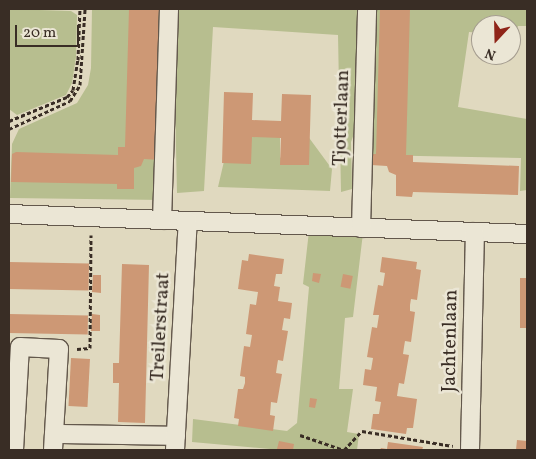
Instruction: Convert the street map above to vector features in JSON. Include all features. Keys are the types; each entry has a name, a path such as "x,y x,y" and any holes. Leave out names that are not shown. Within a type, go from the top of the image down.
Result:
{"street":[{"path":"162,220 169,9"},
{"name":"Tjotterlaan","path":"361,228 367,9"},
{"path":"9,214 527,234"},
{"name":"Treilerstraat","path":"59,349 53,442 176,443 188,221"},
{"name":"Jachtenlaan","path":"470,450 475,232"},
{"path":"14,450 20,347 59,349"}],"path":[{"path":"9,122 68,97 73,90 78,60 80,9"},
{"path":"9,129 70,101 80,85 85,9"},
{"path":"9,114 13,119"},
{"path":"59,349 90,348 91,217"},
{"path":"300,435 344,450 362,431 470,450"}],"green space":[{"path":"9,9 71,11 77,15 76,57 72,83 66,95 17,115 9,109"},
{"path":"92,9 161,9 162,200 10,198 12,144 19,129 77,103 88,85 91,68"},
{"path":"177,9 362,9 360,117 351,142 352,189 341,192 338,35 213,27 204,191 177,193 175,104"},
{"path":"372,9 527,9 527,26 521,26 521,15 471,15 471,32 469,32 458,107 527,119 527,190 520,191 521,158 368,155"},
{"path":"251,132 280,132 280,158 307,135 332,169 330,191 218,187 225,157"},
{"path":"309,231 363,233 353,317 345,318 339,389 353,389 347,432 359,434 357,450 281,450 192,442 193,419 287,431 297,423 309,287 303,284"}],"building":[{"path":"129,9 159,9 155,148 160,148 160,160 144,159 141,166 134,168 134,189 117,189 117,184 11,182 12,154 16,152 118,155 118,147 125,147"},
{"path":"380,9 410,9 406,155 413,155 413,162 519,166 518,195 413,192 412,197 396,196 396,175 389,172 387,166 371,165 371,154 376,154"},
{"path":"224,92 253,93 252,120 281,121 282,94 311,95 309,165 280,165 281,138 252,137 251,164 222,163"},
{"path":"249,254 284,259 282,274 276,274 274,286 280,287 278,301 292,303 290,319 284,318 282,330 288,331 283,361 278,360 277,366 276,373 282,374 277,403 271,402 270,415 275,416 273,431 238,426 239,419 234,418 238,389 243,389 245,383 245,377 240,376 244,346 250,347 252,335 246,334 250,304 256,305 258,292 238,289 242,260 248,261"},
{"path":"382,257 417,262 416,269 421,270 417,300 411,299 410,305 410,311 415,312 411,342 405,341 404,347 403,354 409,355 404,384 399,383 397,396 417,399 413,428 407,428 406,434 371,429 373,414 379,414 381,402 375,401 377,387 363,385 365,369 371,370 373,358 367,357 372,327 377,328 379,315 373,315 378,285 383,286 385,273 380,272"},
{"path":"9,262 89,263 89,290 9,289"},
{"path":"122,264 149,265 145,423 118,422 119,383 113,383 113,363 119,363"},
{"path":"313,273 321,274 319,283 312,281"},
{"path":"343,274 353,276 350,289 341,287"},
{"path":"93,275 101,275 101,293 92,292"},
{"path":"520,278 527,278 527,328 520,328"},
{"path":"9,314 88,315 88,334 9,333"},
{"path":"92,314 100,315 100,331 91,331"},
{"path":"71,358 90,359 87,407 68,406"},
{"path":"310,398 317,399 315,408 309,407"},
{"path":"517,440 527,441 527,450 516,450"},
{"path":"279,441 294,444 293,450 277,449"},
{"path":"388,442 423,447 422,450 380,450 381,448 387,449"}]}
